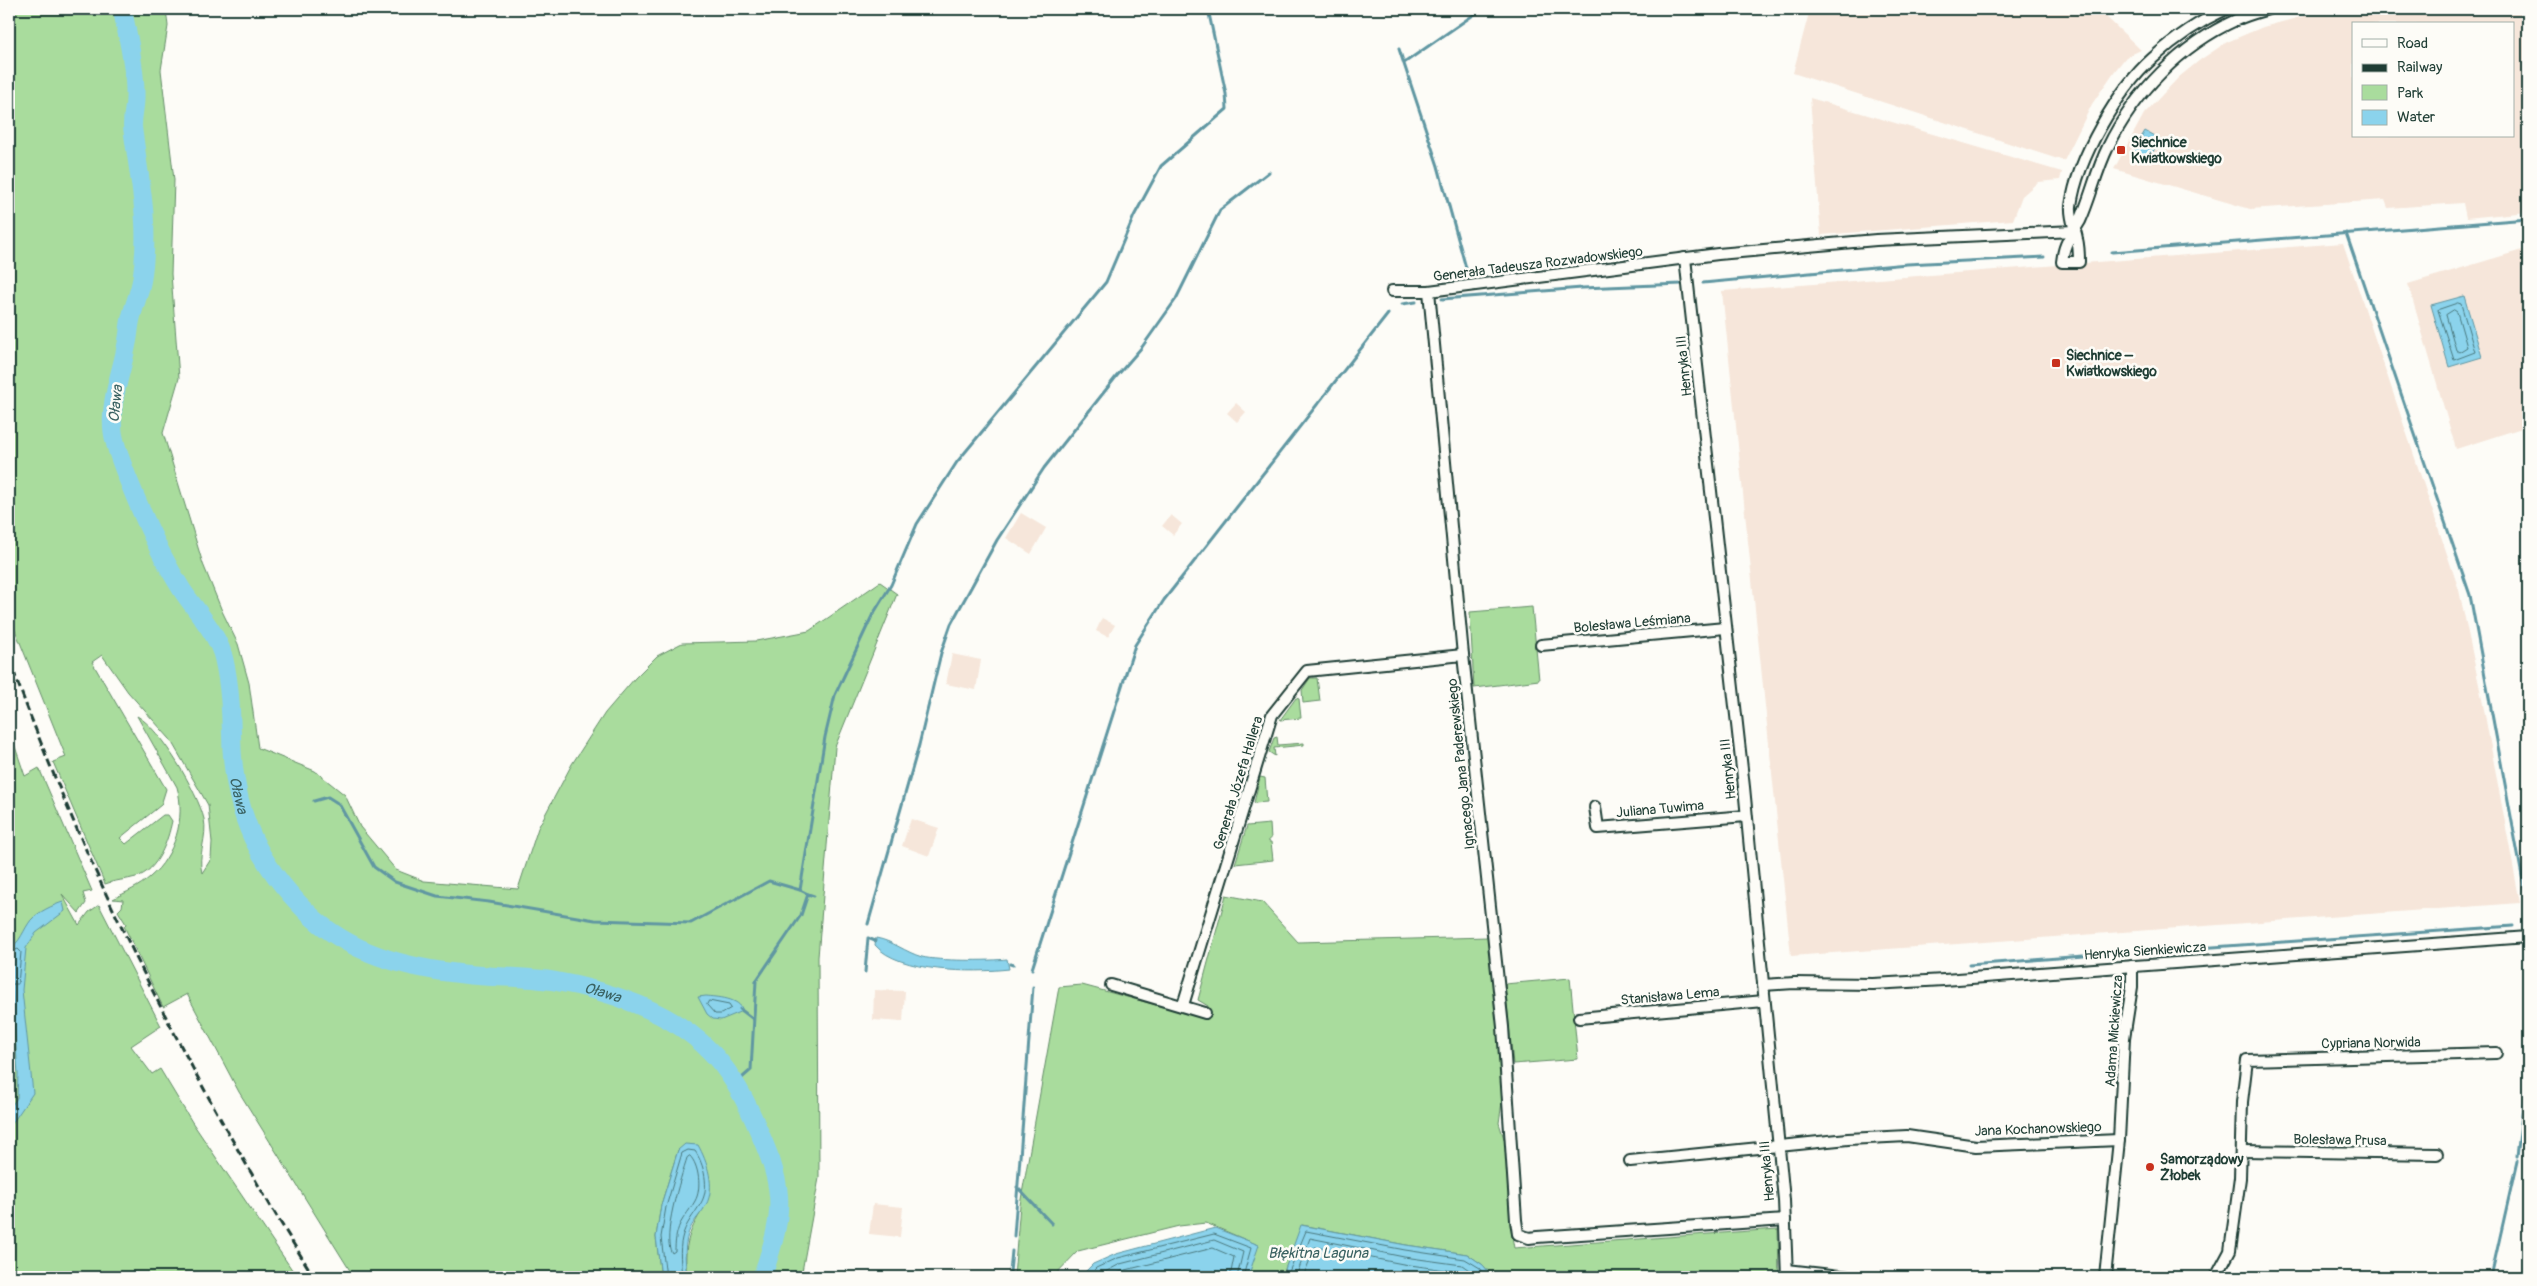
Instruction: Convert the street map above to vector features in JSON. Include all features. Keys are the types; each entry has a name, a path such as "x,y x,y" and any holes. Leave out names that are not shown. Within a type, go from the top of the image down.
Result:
{"street":[{"path":"2074,231 2071,208 2076,183 2097,133 2118,100 2153,58 2205,19 2226,9"},
{"path":"2074,231 2086,208 2096,174 2108,146 2124,118 2160,73 2189,48 2235,20 2268,9"},
{"name":"Generała Tadeusza Rozwadowskiego","path":"1392,291 1429,291 1686,258 1876,240 2074,231"},
{"name":"Henryka III","path":"1686,258 1763,985 1779,1146 1787,1274"},
{"name":"Ignacego Jana Paderewskiego","path":"1429,291 1463,654 1503,1027 1518,1234 1529,1238 1785,1220"},
{"name":"Bolesława Leśmiana","path":"1541,645 1725,628"},
{"name":"Generała Józefa Hallera","path":"1183,1005 1272,715 1307,671 1463,654"},
{"name":"Juliana Tuwima","path":"1595,807 1598,828 1746,816"},
{"name":"Henryka Sienkiewicza","path":"1763,985 1794,983 1873,984 2528,937"},
{"name":"Adama Mickiewicza","path":"2105,1277 2119,1140 2124,1038 2132,987 2132,966"},
{"path":"1111,985 1205,1013"},
{"name":"Stanisława Lema","path":"1579,1018 1764,1001"},
{"name":"Cypriana Norwida","path":"2242,1151 2242,1102 2247,1060 2496,1053"},
{"name":"Jana Kochanowskiego","path":"1630,1161 1906,1136 1976,1146 2119,1140"},
{"path":"2216,1277 2230,1251 2242,1151"},
{"name":"Bolesława Prusa","path":"2242,1151 2437,1154"},
{"path":"1787,1274 1849,1277"}],"shaded area":[{"path":"1810,9 2098,9 2141,50 2126,57 2114,72 2092,104 2064,161 1793,73"},
{"path":"2330,9 2528,9 2528,212 2466,218 2463,203 2388,208 2385,200 2250,209 2114,169 2144,114 2179,77 2227,42 2263,27"},
{"path":"1810,98 2062,172 2060,180 2038,182 2022,196 2013,220 1821,235"},
{"path":"2343,243 2459,590 2482,699 2520,903 1791,956 1722,291"},
{"path":"2522,250 2528,272 2528,426 2456,449 2408,284"},
{"path":"1236,403 1246,412 1237,422 1227,413"},
{"path":"1021,513 1046,528 1031,554 1006,538"},
{"path":"1171,515 1182,524 1173,535 1162,526"},
{"path":"1102,618 1115,625 1108,637 1096,631"},
{"path":"952,654 981,660 976,690 946,684"},
{"path":"911,819 939,828 929,856 902,846"},
{"path":"874,990 905,991 903,1022 873,1020"},
{"path":"873,1204 903,1207 900,1237 869,1234"}],"green space":[{"path":"9,9 166,9 168,26 161,70 174,180 171,274 179,378 163,433 203,564 238,644 249,683 258,748 315,771 345,795 360,827 396,870 424,881 518,889 538,828 572,764 605,713 657,656 682,643 756,641 809,631 880,582 897,594 835,747 818,957 819,1178 801,1277 687,1277 686,1255 689,1238 696,1221 707,1203 678,1150 661,1205 656,1237 661,1277 354,1277 239,1092 187,994 163,1007 124,926 126,924 118,911 122,907 123,900 113,899 141,884 159,868 172,847 179,824 180,811 177,787 137,716 146,723 167,747 186,778 200,808 205,826 201,859 202,873 211,859 212,842 208,805 170,739 128,692 102,655 92,662 166,789 161,805 120,838 126,844 163,815 168,815 172,821 161,854 144,874 105,884 53,762 66,757 9,615"},
{"path":"1532,607 1539,680 1474,688 1470,612"},
{"path":"1310,678 1317,678 1320,701 1303,703 1302,690"},
{"path":"1296,698 1299,699 1301,718 1280,720"},
{"path":"9,729 25,776 39,768 92,891 83,893 86,903 79,913 62,894 79,925 89,912 99,905 161,1026 131,1046 152,1074 160,1069 192,1122 297,1277 9,1277"},
{"path":"1277,737 1278,745 1304,743 1304,745 1274,748 1275,756 1269,752 1274,738"},
{"path":"1260,777 1265,778 1267,802 1254,803"},
{"path":"1270,824 1271,839 1269,839 1269,842 1271,842 1273,860 1235,864 1247,826"},
{"path":"1226,895 1262,902 1298,942 1488,937 1505,1081 1499,1123 1507,1148 1510,1225 1514,1248 1778,1229 1779,1277 1516,1277 1515,1274 1493,1277 1483,1265 1467,1254 1406,1245 1302,1225 1284,1272 1285,1277 1248,1277 1258,1245 1206,1223 1179,1226 1078,1251 1053,1277 1014,1277 1020,1205 1059,987 1082,985 1205,1018 1208,1006 1198,1000"},
{"path":"1570,978 1578,1059 1513,1064 1505,984"}],"water":[{"path":"2145,131 2160,139 2149,159 2133,151"},
{"path":"2464,296 2482,357 2449,367 2431,305"},
{"path":"63,902 65,911 36,933 26,948 22,990 33,1093 9,1128 9,1109 17,1098 18,1074 12,993 9,982 9,949 22,936 34,917 46,909"},
{"path":"876,938 922,957 964,960 1007,959 1009,969 958,971 919,966 886,954 875,945"},
{"path":"706,996 738,1003 743,1011 721,1020 713,1019 707,1014 698,997"},
{"path":"685,1144 698,1145 701,1151 709,1174 709,1198 688,1233 685,1258 687,1277 661,1277 656,1237 661,1205 678,1150"},
{"name":"Błękitna Laguna","path":"1301,1225 1406,1245 1467,1254 1483,1265 1493,1277 1285,1277 1284,1272"},
{"name":"Błękitna Laguna","path":"1215,1228 1259,1245 1248,1277 1080,1277 1093,1264 1116,1254"}],"waterway":[{"name":"Oława","path":"122,9 133,65 135,98 133,127 145,222 145,240 141,283 131,318 128,340 114,398 113,432 123,467 159,550 182,590 212,632 221,651 229,694 234,774 245,818 253,838 275,875 306,911 322,926 359,948 399,963 420,968 474,975 543,979 595,990 637,1004 677,1024 695,1037 717,1058 735,1083 764,1143 776,1180 779,1197 776,1232 762,1277"},
{"path":"735,1084 751,1070 756,981 801,915 808,894 800,890 825,737 835,695 872,616 891,585 917,524 957,462 1106,282 1134,216 1161,166 1227,109 1226,94 1208,9"},
{"path":"1404,63 1482,9"},
{"path":"1399,49 1438,166 1469,279"},
{"path":"868,924 919,745 941,653 951,624 997,540 1044,468 1142,347 1176,299 1220,210 1269,172"},
{"path":"2112,252 2528,219"},
{"path":"2346,233 2470,595 2527,903"},
{"path":"1703,283 1907,264 2044,257"},
{"path":"1442,299 1582,288 1682,284"},
{"path":"1402,304 1416,302"},
{"path":"1032,969 1135,645 1164,600 1388,314"},
{"path":"314,801 328,797 339,804 374,867 395,882 437,896 489,902 595,920 691,923 769,881 800,890"},
{"path":"808,894 814,896"},
{"path":"2142,952 2513,926"},
{"path":"865,972 868,938 875,941"},
{"path":"1969,965 2109,954"},
{"path":"1014,1236 1033,987"},
{"path":"740,1009 753,1019"},
{"path":"2517,1157 2528,1066"},
{"path":"2491,1277 2517,1161"},
{"path":"1017,1187 1052,1224"},
{"path":"1010,1272 1012,1251"}],"railway":[{"path":"9,659 73,820 145,976 226,1129 314,1277"}],"place":[{"name":"Siechnice Kwiatkowskiego","path":"2121,150"},
{"name":"Siechnice – Kwiatkowskiego","path":"2056,363"},
{"name":"Samorządowy Żłobek","path":"2150,1167"}]}
